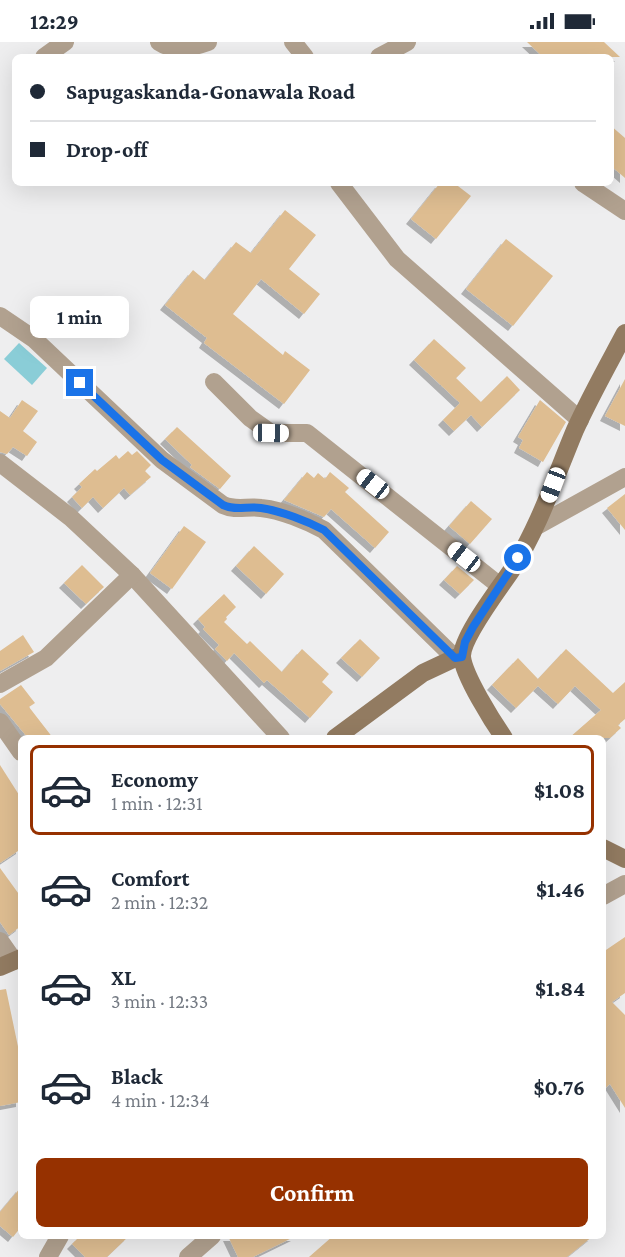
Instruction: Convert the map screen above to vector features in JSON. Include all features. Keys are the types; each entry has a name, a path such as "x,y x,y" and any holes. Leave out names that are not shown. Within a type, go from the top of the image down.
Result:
{"street":[{"path":"48,54 65,42"},
{"path":"159,42 170,49 208,42"},
{"path":"385,54 407,42"},
{"path":"341,186 397,259 580,420"},
{"path":"588,186 625,211"},
{"path":"0,316 34,339 162,460 223,505 233,509 261,508 308,522 324,530 459,658 502,735"},
{"path":"339,735 423,673 459,658 468,636 537,526 580,420 625,333"},
{"path":"214,382 250,418 271,433 307,433 500,586"},
{"path":"0,463 70,517 132,575 278,735"},
{"path":"537,526 625,477"},
{"path":"0,684 46,658 132,575"},
{"path":"0,722 18,748"},
{"path":"606,850 625,859"},
{"path":"606,894 625,884"},
{"path":"0,941 12,962"},
{"path":"48,1257 58,1239"},
{"path":"188,1257 209,1239"}],"water":[{"path":"19,343 47,368 32,385 4,359"}],"building":[{"path":"527,42 604,42 620,57 614,57 614,54 540,54"},
{"path":"614,128 625,138 625,178 614,168"},
{"path":"438,186 458,186 471,196 436,239 411,219"},
{"path":"285,210 316,235 289,269 320,294 304,314 261,279 233,314 283,355 285,351 310,370 284,404 204,343 207,338 165,305 193,270 205,280 236,242 251,253"},
{"path":"506,239 553,276 513,326 466,289"},
{"path":"434,339 466,368 456,378 481,402 507,376 520,390 482,427 471,415 454,431 443,420 460,403 414,360"},
{"path":"625,379 625,426 605,416"},
{"path":"22,400 38,411 23,431 37,442 27,456 13,447 7,454 0,452 0,411 10,418"},
{"path":"540,400 566,422 543,462 519,448 523,440 518,437"},
{"path":"177,427 231,476 220,489 190,467 192,465 165,439"},
{"path":"128,451 132,455 137,451 151,465 145,471 151,477 130,495 124,488 103,508 93,497 82,508 72,497 82,487 79,484 95,469 97,471 116,455 119,459"},
{"path":"307,472 314,478 318,473 325,479 330,472 349,488 345,492 389,532 375,548 331,509 324,517 284,500"},
{"path":"625,494 625,530 607,508"},
{"path":"471,501 492,519 470,544 449,526"},
{"path":"184,526 206,542 172,589 150,573"},
{"path":"254,546 284,574 266,594 236,566"},
{"path":"82,565 104,587 86,604 64,583"},
{"path":"457,566 474,580 460,594 444,580"},
{"path":"224,594 236,607 224,622 247,644 250,641 282,672 302,649 329,674 322,682 333,692 310,718 267,680 264,683 234,653 227,661 215,649 219,645 203,629 205,627 198,619"},
{"path":"23,635 34,652 0,671 0,651"},
{"path":"360,639 380,658 362,677 341,658"},
{"path":"566,649 613,693 625,682 625,719 618,725 621,728 610,738 606,738 606,735 572,735 601,710 575,686 558,704 538,686 516,708 492,685 518,658 538,679"},
{"path":"21,685 35,703 29,707 51,735 26,735 0,704 0,699"},
{"path":"0,765 18,793 18,851 0,863"},
{"path":"0,868 18,893 18,928 9,935 0,922"},
{"path":"625,937 625,993 612,1002 625,1015 625,1108 610,1084 606,1087 606,950"},
{"path":"6,989 18,1047 18,1103 0,1106 0,990"},
{"path":"18,1191 18,1231 13,1237 0,1226 0,1212"},
{"path":"77,1239 126,1239 107,1257 85,1257 72,1244"},
{"path":"229,1239 290,1239 253,1257 238,1257"},
{"path":"330,1239 589,1239 567,1257 309,1257"}],"route":[{"path":"80,383 162,460 223,505 233,509 261,508 308,522 324,530 455,658 462,657 465,642 473,627 518,558"}]}
